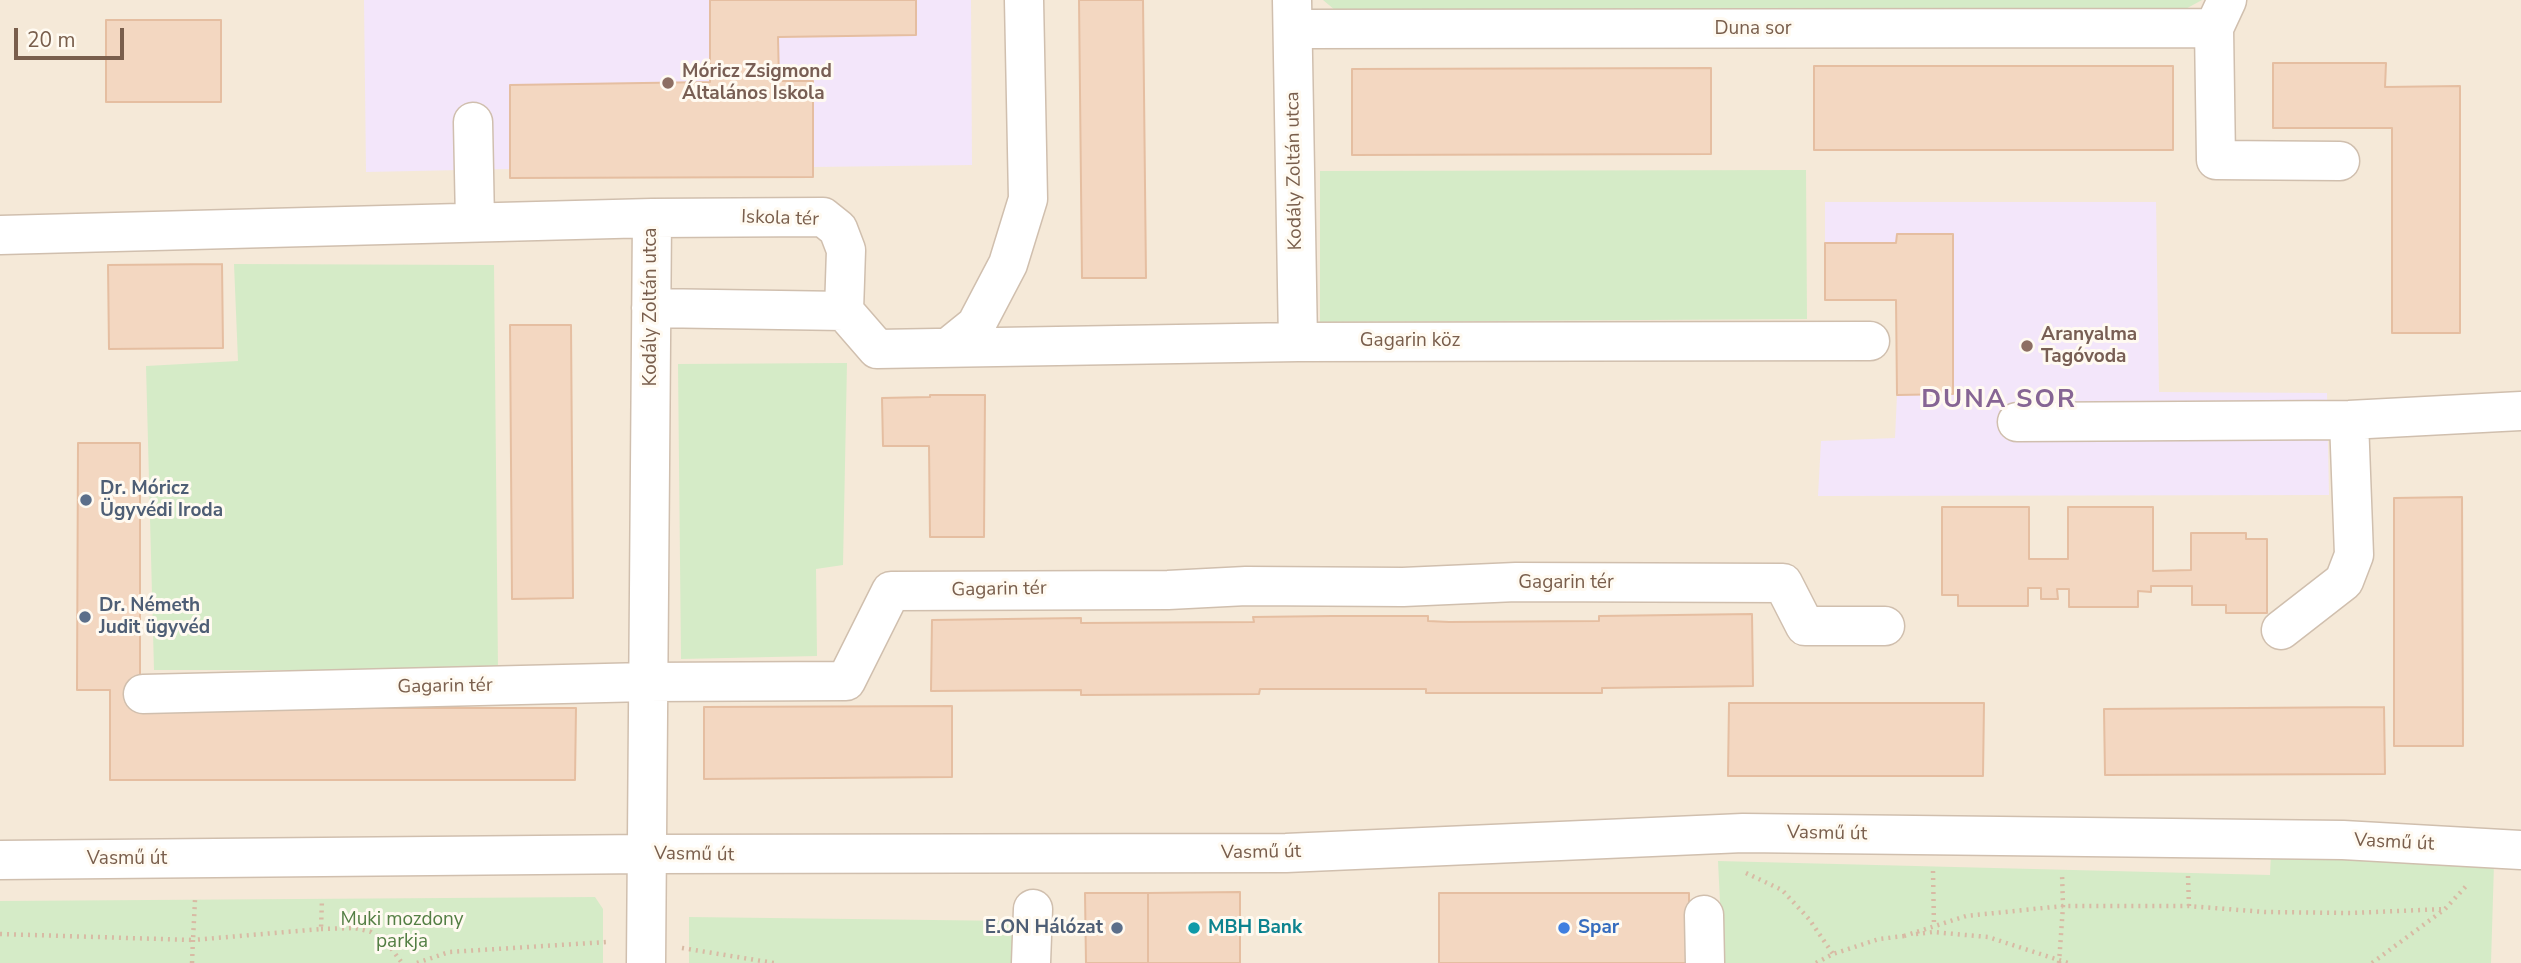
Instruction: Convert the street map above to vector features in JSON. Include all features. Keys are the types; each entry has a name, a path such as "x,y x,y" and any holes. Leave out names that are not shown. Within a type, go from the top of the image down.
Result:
{"street":[{"path":"651,308 844,311 877,348 950,346 976,325 1008,264 1028,199 1024,0"},
{"name":"Duna sor","path":"1292,14 2220,14 2216,160 2340,161"},
{"name":"Kodály Zoltán utca","path":"1292,14 1298,342"},
{"path":"473,122 475,222"},
{"name":"Iskola tér","path":"652,218 823,217 838,229 846,250 844,311"},
{"name":"Kodály Zoltán utca","path":"0,235 652,218 646,854 662,955"},
{"name":"Gagarin köz","path":"950,346 1298,342 1870,341"},
{"path":"2017,422 2349,420 2521,411"},
{"path":"2280,630 2344,581 2354,555 2349,420"},
{"name":"Gagarin tér","path":"143,694 647,682 846,681 891,592 1168,590 1234,586 1403,587 1516,582 1783,583 1805,626 1885,626"},
{"name":"Vasmű út","path":"0,860 646,854 1286,853 1719,834 2343,840 2521,850"},
{"path":"1031,963 1033,909"},
{"path":"1704,915 1705,963"}],"path":[{"path":"1719,834 1724,869 1746,873 1782,890 1810,919 1833,954"},
{"path":"1933,868 1934,926"},
{"path":"2060,961 2062,870"},
{"path":"2188,872 2189,906"},
{"path":"2372,963 2445,909 2471,882"},
{"path":"320,929 322,899"},
{"path":"192,963 195,900"},
{"path":"1903,936 1966,916 2063,906 2189,906 2265,912 2351,913 2445,909"},
{"path":"0,934 193,940 355,928 372,932 388,944 402,963"},
{"path":"1816,963 1833,954 1880,939 1933,932 1988,937 2068,963"},
{"path":"417,963 449,952 607,942"},
{"path":"662,955 774,963"}],"shaded area":[{"path":"0,0 2521,0 2521,963 0,963"},
{"name":"Móricz Zsigmond Általános Iskola","path":"364,0 971,0 972,165 813,167 813,177 511,178 510,169 366,172"},
{"name":"Aranyalma Tagóvoda","path":"1825,202 2156,202 2159,392 2327,393 2329,495 1818,496 1821,441 1895,438 1897,395 1896,300 1825,300"}],"green space":[{"path":"1323,0 2202,0 2180,12 1335,10"},
{"path":"1806,170 1807,319 1320,322 1320,171"},
{"path":"234,264 494,265 498,670 154,670 146,366 238,361"},
{"path":"847,363 843,565 816,569 817,656 681,659 678,364"},
{"path":"2271,852 2494,864 2491,963 1723,963 1718,861 2270,875"},
{"name":"Muki mozdony parkja","path":"595,897 603,909 603,963 0,963 0,901"},
{"path":"689,917 1014,921 1014,963 689,963"}],"building":[{"path":"710,0 916,0 916,35 778,37 779,81 813,81 813,177 510,178 510,85 710,82"},
{"path":"1079,0 1143,0 1146,278 1082,278"},
{"path":"106,20 221,20 221,102 106,102"},
{"path":"2273,63 2386,63 2385,87 2460,86 2460,333 2392,333 2392,128 2273,128"},
{"path":"1814,66 2173,66 2173,150 1814,150"},
{"path":"1711,68 1711,154 1352,155 1352,69"},
{"path":"1897,234 1953,234 1953,394 1897,395 1896,300 1825,300 1825,243 1896,243"},
{"path":"222,264 223,348 109,349 108,265"},
{"path":"510,325 571,325 573,598 512,599"},
{"path":"985,395 984,537 930,537 929,446 883,446 882,398"},
{"path":"78,443 140,443 140,708 576,708 575,780 110,780 110,690 77,690"},
{"path":"2462,497 2463,746 2394,746 2394,498"},
{"path":"1942,507 2029,507 2029,559 2068,559 2068,507 2153,507 2153,571 2191,570 2191,533 2246,533 2246,539 2267,539 2267,613 2226,613 2226,605 2192,605 2192,586 2151,586 2151,592 2138,591 2138,607 2069,607 2069,589 2057,589 2058,599 2041,599 2041,588 2028,588 2028,606 1958,606 1958,595 1942,595"},
{"path":"1752,614 1753,686 1602,688 1602,693 1260,689 1259,694 1081,695 1081,690 931,691 932,620 1081,618 1081,623 1254,622 1253,617 1428,616 1428,621 1449,622 1599,621 1599,616"},
{"path":"1729,703 1984,703 1983,776 1728,776"},
{"path":"952,706 952,777 704,779 704,707"},
{"path":"2384,707 2385,774 2105,775 2104,709"},
{"name":"MBH Bank","path":"1240,892 1240,963 1148,963 1148,893"},
{"name":"E.ON Hálózat","path":"1085,893 1148,893 1148,963 1086,963"},
{"name":"Spar","path":"1439,893 1689,893 1689,963 1439,963"}],"place":[{"name":"Móricz Zsigmond Általános Iskola","path":"668,83"},
{"name":"Aranyalma Tagóvoda","path":"2027,346"},
{"name":"Dr. Móricz Ügyvédi Iroda","path":"86,500"},
{"name":"Dr. Németh Judit ügyvéd","path":"85,617"},
{"name":"E.ON Hálózat","path":"1117,928"},
{"name":"MBH Bank","path":"1194,928"},
{"name":"Spar","path":"1564,928"}],"district":[{"name":"DUNA SOR","path":"1999,401"}]}
